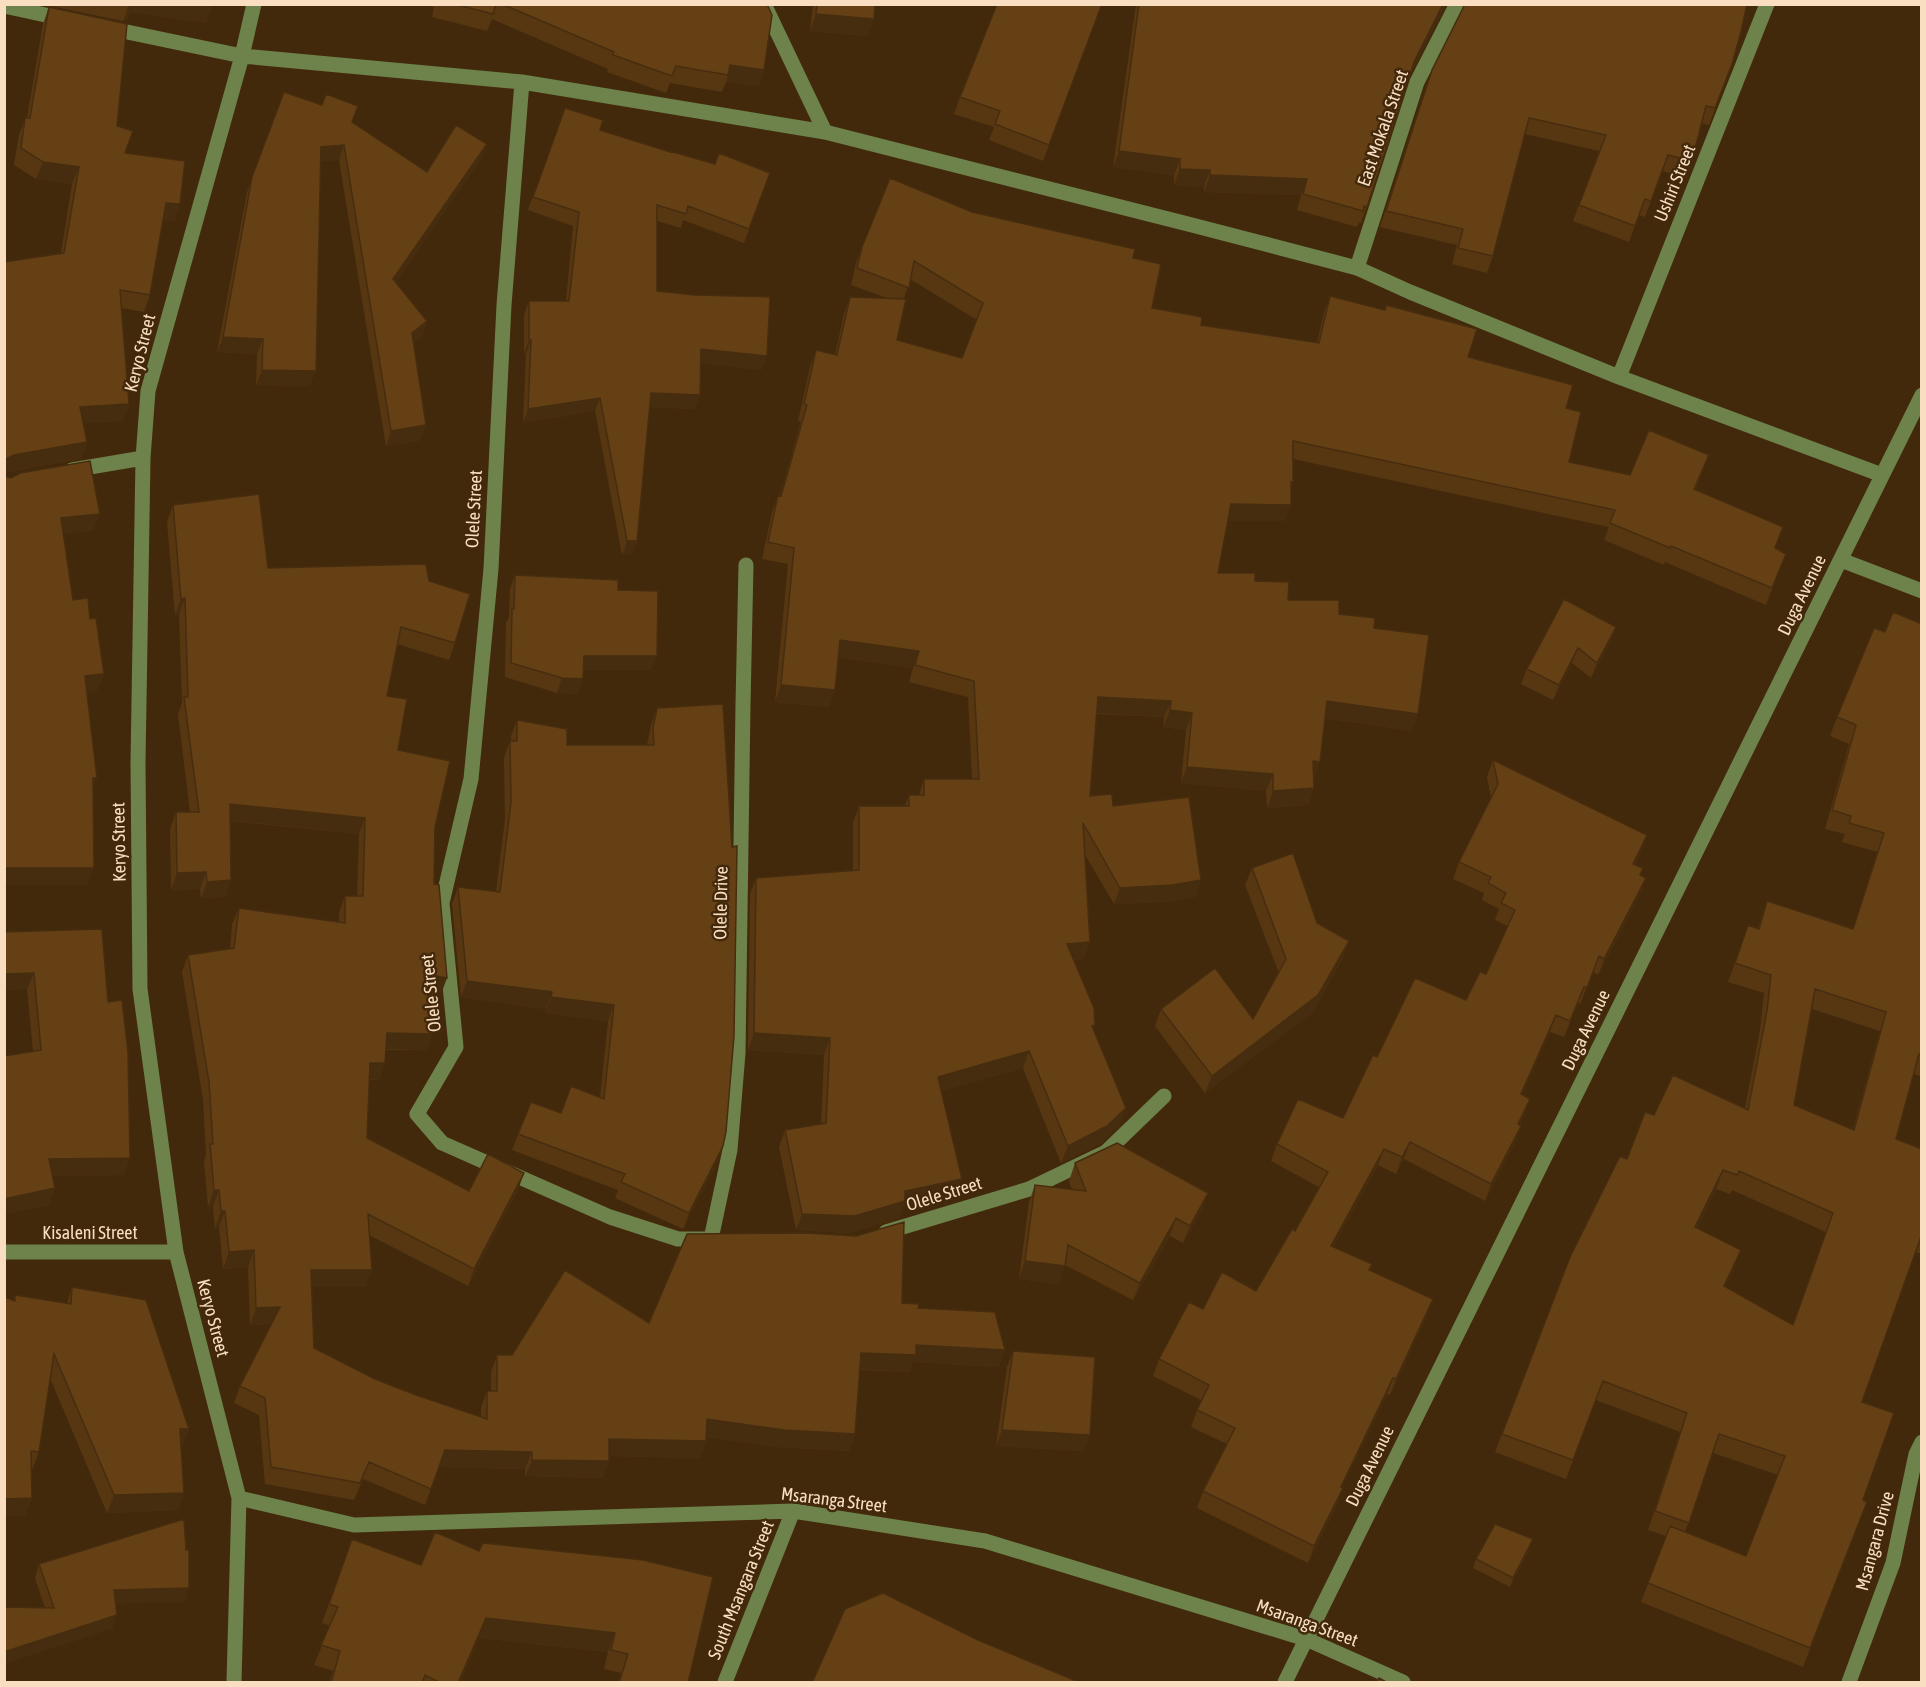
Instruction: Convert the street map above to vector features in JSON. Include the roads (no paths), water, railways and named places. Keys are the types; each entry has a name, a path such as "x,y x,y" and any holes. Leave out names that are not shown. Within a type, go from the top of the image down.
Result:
{"street":[{"name":"Keryo Street","path":"234,1683 239,1498 176,1252 140,989 138,763 143,458 148,392 242,56 254,4"},
{"path":"764,4 825,132"},
{"name":"East Mokala Street","path":"1357,268 1417,82 1457,4"},
{"name":"Ushiri Street","path":"1619,377 1767,4"},
{"path":"4,6 242,56 522,82 825,132 1357,268 1410,292 1619,377 1882,475"},
{"name":"Olele Street","path":"522,82 504,305 487,616 471,779 442,903 456,1047 417,1114 442,1143 610,1217 678,1239 716,1239"},
{"name":"Duga Avenue","path":"1285,1683 1922,395"},
{"path":"55,473 143,458"},
{"path":"1841,560 1922,591"},
{"name":"Olele Drive","path":"716,1239 730,1150 738,1053 746,565"},
{"name":"Olele Street","path":"872,1236 1029,1189 1106,1152 1164,1096"},
{"name":"Kisaleni Street","path":"4,1252 176,1252"},
{"name":"Msangara Drive","path":"1850,1683 1893,1563 1916,1454 1922,1442"},
{"name":"Msaranga Street","path":"239,1498 354,1525 792,1512 985,1541 1306,1639 1403,1683"},
{"name":"South Msangara Street","path":"725,1683 792,1512"}]}
